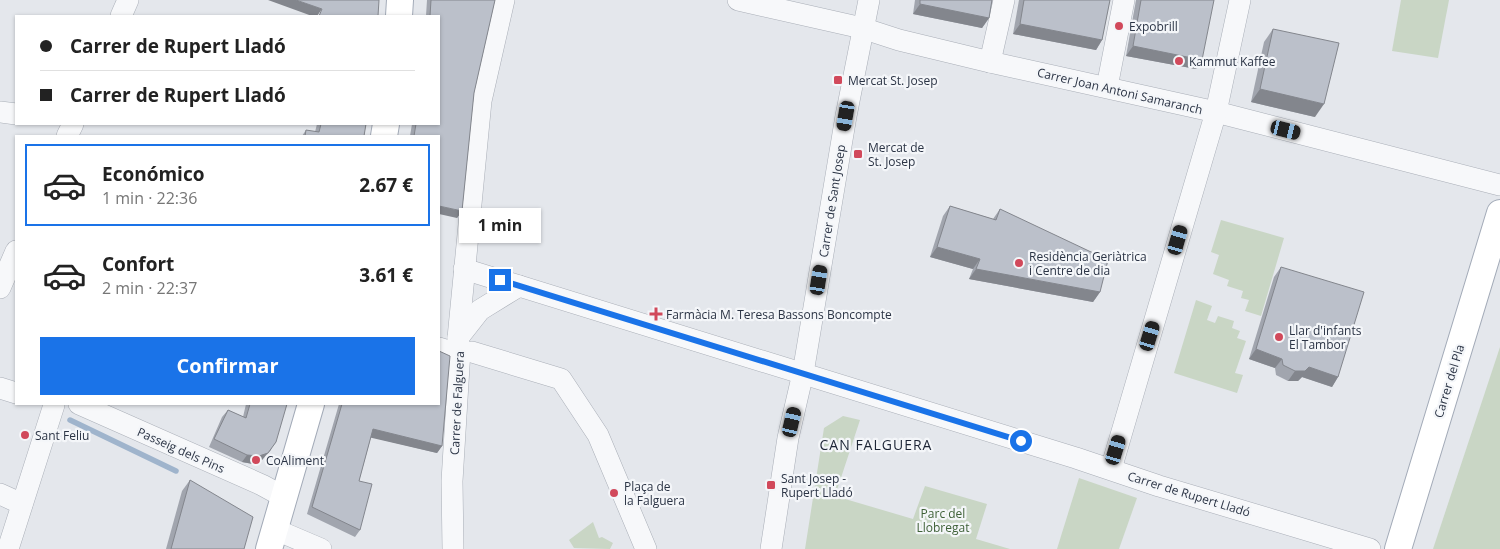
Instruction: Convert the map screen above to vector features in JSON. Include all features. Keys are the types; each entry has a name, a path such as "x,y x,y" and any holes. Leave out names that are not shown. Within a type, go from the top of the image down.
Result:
{"main road":[{"path":"399,15 400,0"},
{"name":"Carrer del Pla","path":"1398,549 1500,213"},
{"path":"271,539 311,405"}],"street":[{"path":"121,15 128,0"},
{"path":"504,0 481,101 455,347 561,379 598,435 646,549"},
{"name":"Carrer Joan Antoni Samaranch","path":"738,0 862,28 899,40 990,62 1216,112 1500,185"},
{"name":"Carrer de Sant Josep","path":"771,549 788,438 803,373 868,0"},
{"path":"990,62 1004,0"},
{"path":"1107,87 1124,0"},
{"path":"1110,469 1216,112 1240,0"},
{"path":"0,112 15,114"},
{"path":"0,288 15,253"},
{"name":"Carrer de Rupert Lladó","path":"464,269 803,373 1159,486 1370,549"},
{"name":"Carrer de Falguera","path":"453,549 452,480 460,350 455,347 480,310 519,286"},
{"path":"0,388 15,394"},
{"path":"8,549 56,405"},
{"name":"Passeig dels Pins","path":"80,405 262,485 284,497"},
{"path":"0,494 22,504"},
{"path":"271,539 321,549"}],"green space":[{"path":"1401,0 1449,0 1438,58 1392,51"},
{"path":"1221,220 1284,238 1261,316 1245,311 1249,300 1241,298 1243,291 1227,286 1229,280 1213,274 1219,255 1211,252"},
{"path":"1196,300 1212,306 1207,320 1215,323 1218,316 1234,321 1232,328 1240,331 1237,338 1246,341 1235,373 1243,375 1237,393 1174,373"},
{"path":"1500,347 1500,549 1433,549"},
{"name":"Parc del Llobregat","path":"843,416 860,420 835,496 913,519 925,486 987,504 976,539 1010,549 805,549 824,428"},
{"path":"1079,478 1137,498 1119,549 1057,549"},
{"path":"593,522 599,538 602,537 613,543 610,549 574,548 569,540"}],"building":[{"path":"296,0 379,0 378,15 319,15 322,9"},
{"path":"431,0 495,0 474,93 462,211 440,206 440,135 414,135 416,125 440,125 440,15 430,15"},
{"path":"920,0 992,0 989,18 920,4"},
{"path":"1024,0 1110,0 1102,40 1020,24"},
{"path":"1141,0 1214,0 1202,60 1133,46"},
{"path":"1273,29 1339,43 1324,104 1260,89"},
{"path":"321,125 366,125 364,135 305,135 306,130 319,132"},
{"name":"Residència Geriàtrica i Centre de dia","path":"950,206 996,220 1000,209 1108,260 1100,292 976,269 980,259 937,247"},
{"path":"1281,267 1364,292 1338,377 1309,367 1305,371 1295,371 1283,365 1282,359 1256,349"},
{"path":"440,351 450,356 442,446 373,429 359,481 372,484 360,530 312,507 342,405 440,405"},
{"path":"250,405 287,405 276,442 268,453 259,456 247,455 214,439 228,410 246,418"},
{"path":"190,480 253,517 244,549 171,549"}],"waterway":[{"path":"70,420 176,471"}],"place":[{"name":"Expobrill","path":"1119,26"},
{"name":"Kammut Kaffee","path":"1179,61"},
{"name":"Mercat St. Josep","path":"838,80"},
{"name":"Mercat de St. Josep","path":"858,154"},
{"name":"Residència Geriàtrica i Centre de dia","path":"1019,263"},
{"name":"Farmàcia M. Teresa Bassons Boncompte","path":"656,314"},
{"name":"Llar d'infants El Tambor","path":"1279,337"},
{"name":"Sant Feliu","path":"25,435"},
{"name":"CoAliment","path":"256,460"},
{"name":"Sant Josep - Rupert Lladó","path":"771,485"},
{"name":"Plaça de la Falguera","path":"614,493"}],"district":[{"name":"CAN FALGUERA","path":"876,444"}],"route":[{"path":"500,280 1021,441"}]}
